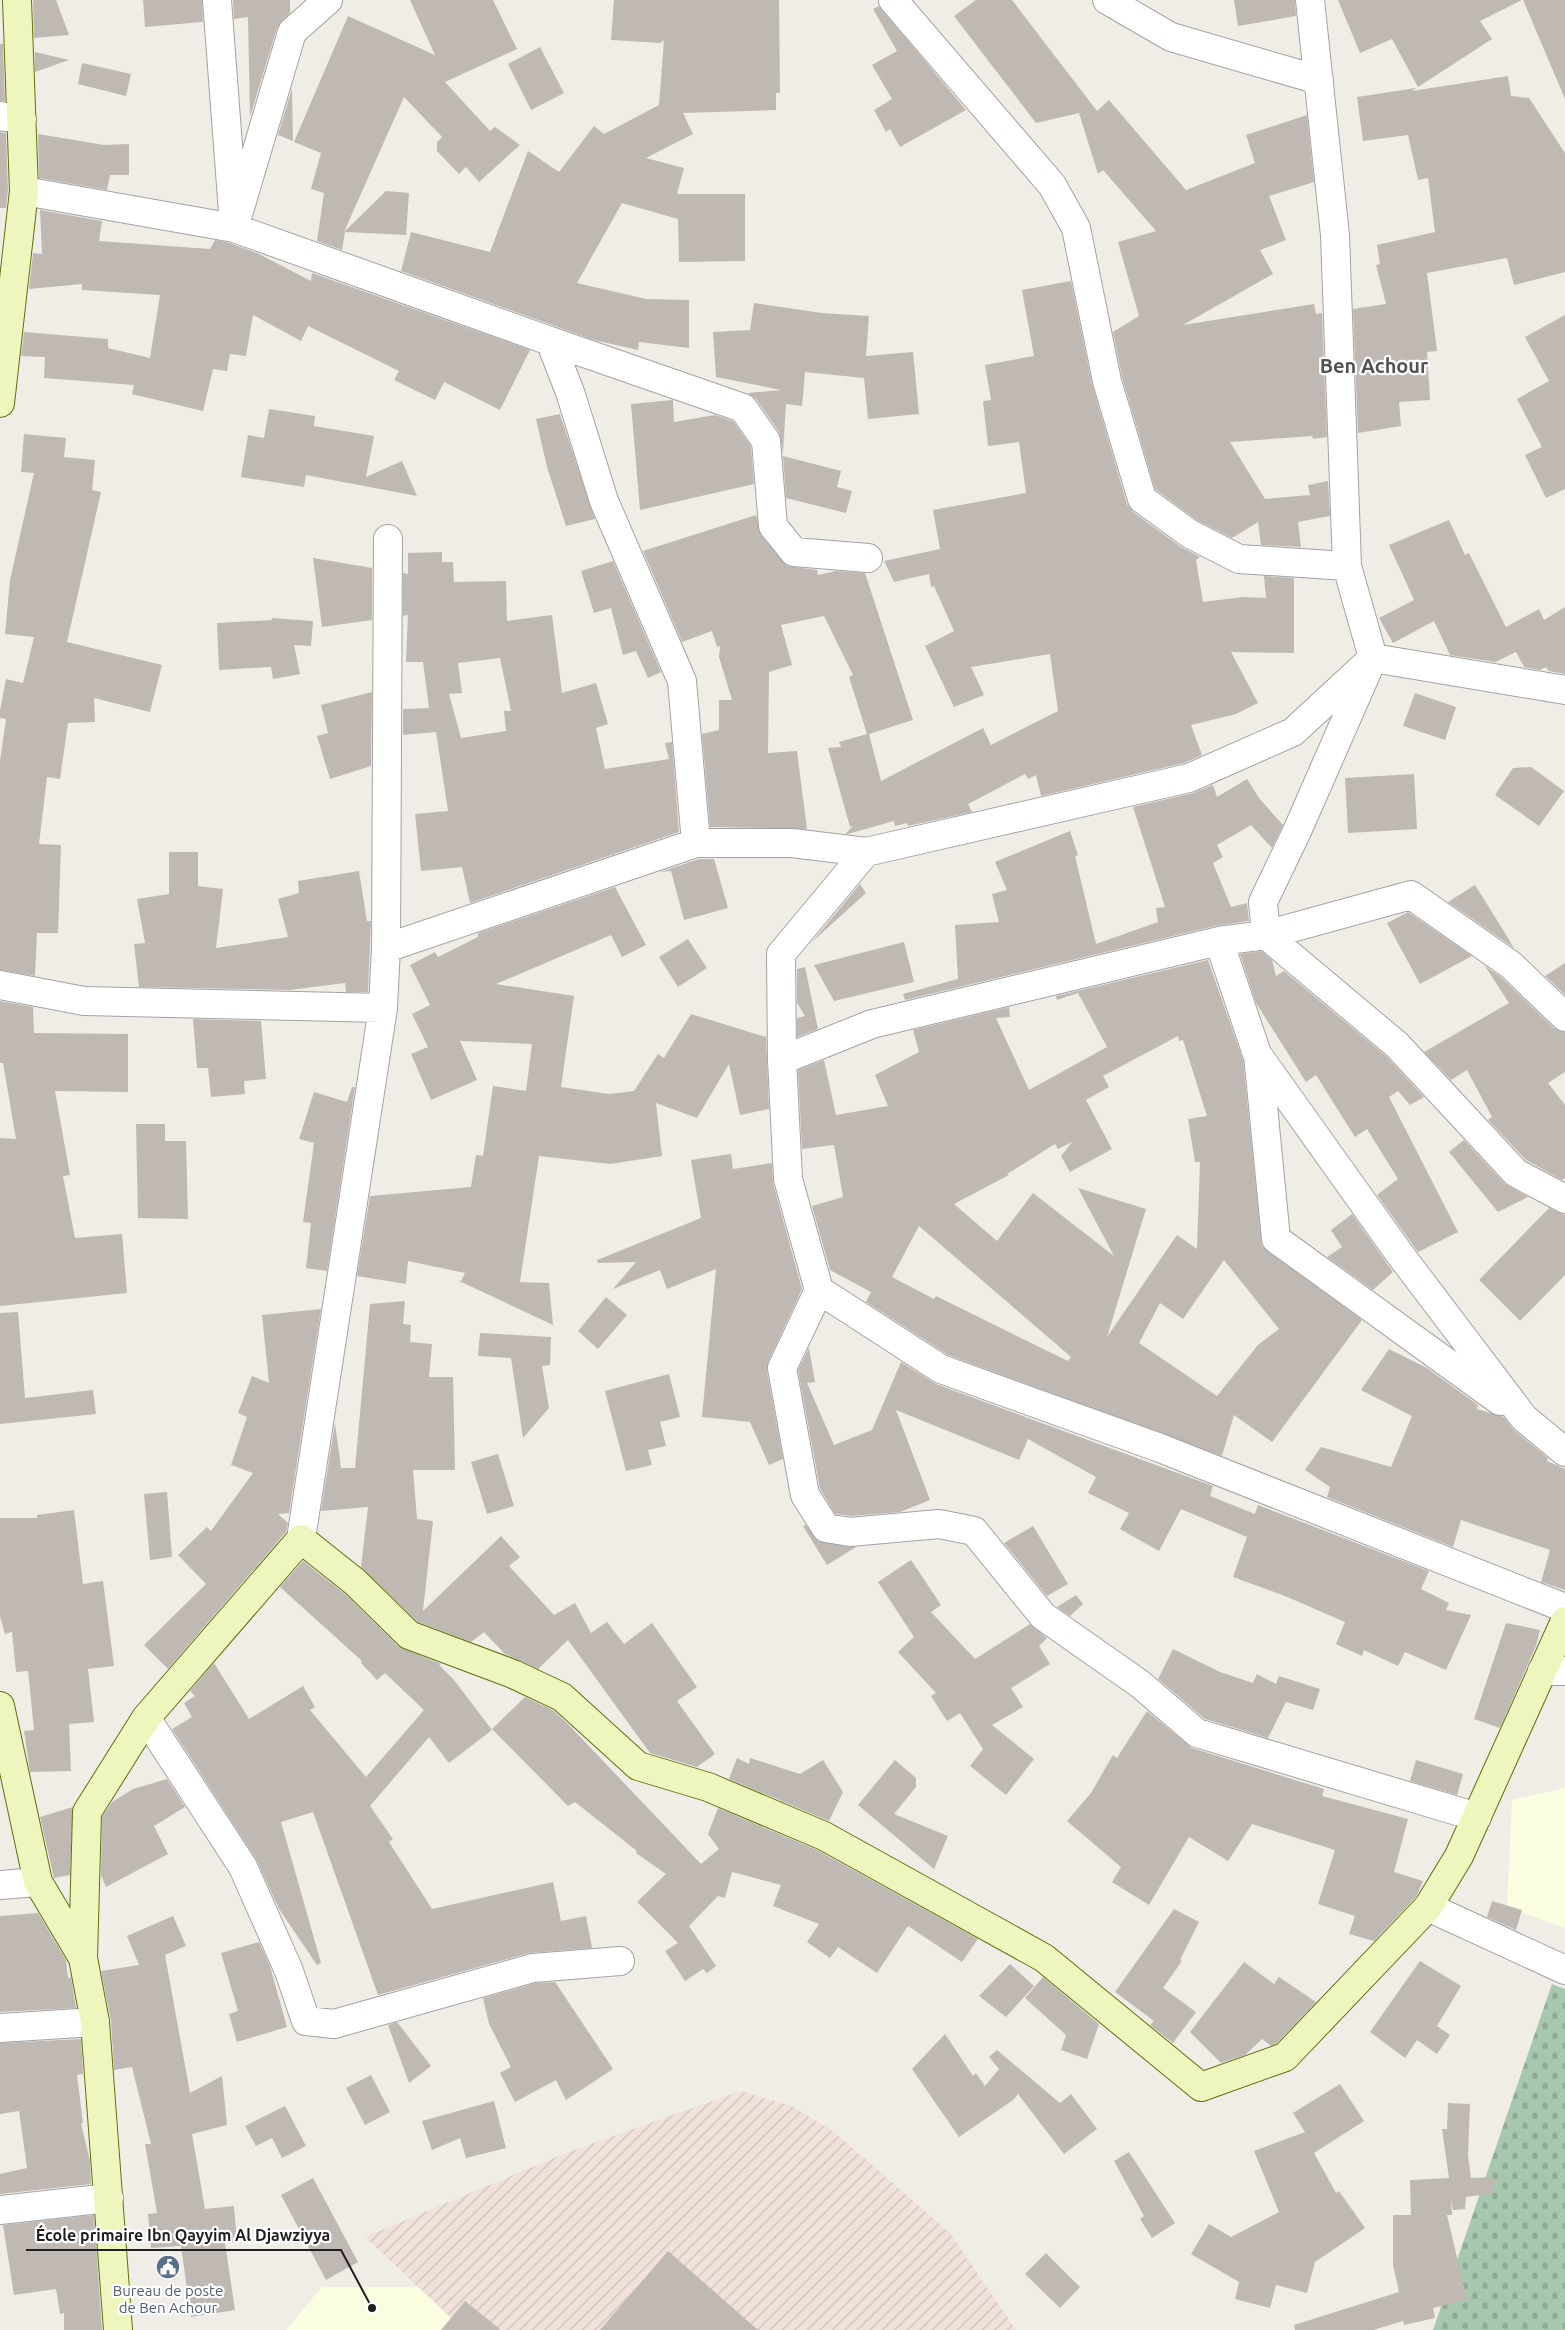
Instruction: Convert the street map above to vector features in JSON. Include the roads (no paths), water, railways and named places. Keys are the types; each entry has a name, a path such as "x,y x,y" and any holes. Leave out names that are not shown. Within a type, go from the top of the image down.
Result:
{"street":[{"path":"0,403 6,297 24,191 11,117 17,0"},
{"path":"217,0 234,228"},
{"path":"234,228 292,32 328,0"},
{"path":"893,0 1052,185 1076,228 1107,381 1142,499 1190,534 1239,559 1347,566"},
{"path":"1107,0 1171,37 1319,80"},
{"path":"1310,0 1335,235 1347,566 1373,658 1263,902 1266,935 1396,1045 1516,1173 1565,1200"},
{"path":"24,191 234,228 743,408 766,441 773,526 789,546 794,552 868,558"},
{"path":"550,341 570,392 604,501 682,681 696,843"},
{"path":"118,2330 95,2022 83,1958 86,1812 146,1718 301,1539 383,1008 386,948 388,539"},
{"path":"1373,658 1565,690"},
{"path":"386,948 696,843 792,843 866,852 1189,778 1293,732 1373,658"},
{"path":"866,852 781,954 782,1060 788,1179 819,1290 782,1368 805,1495 826,1528 850,1532 939,1524 974,1530 1043,1616 1140,1684 1197,1733 1477,1817"},
{"path":"782,1060 872,1024 1218,941 1266,935 1411,895 1511,965 1565,1017"},
{"path":"1218,941 1257,1054 1276,1239 1524,1418 1565,1452"},
{"path":"0,985 84,1001 383,1008"},
{"path":"1257,1054 1399,1253 1524,1418"},
{"path":"819,1290 941,1369 1160,1448 1565,1608"},
{"path":"301,1539 355,1582 409,1635 513,1674 562,1697 638,1766 708,1787 824,1836 1044,1958 1201,2087 1285,2057 1428,1907 1459,1856 1477,1817 1554,1671 1565,1621"},
{"path":"0,1706 4,1738 38,1882 83,1958"},
{"path":"146,1718 243,1866 289,1971 306,2021 334,2024 533,1968 620,1961"},
{"path":"0,1885 38,1882"},
{"path":"1428,1907 1565,1970"},
{"path":"0,2028 95,2022"},
{"path":"0,2210 109,2198"}],"place":[{"name":"Bureau de poste de Ben Achour","path":"168,2267"},
{"name":"École primaire Ibn Qayyim Al Djawziyya","path":"372,2308"}],"district":[{"name":"Ben Achour","path":"1374,366"}]}
